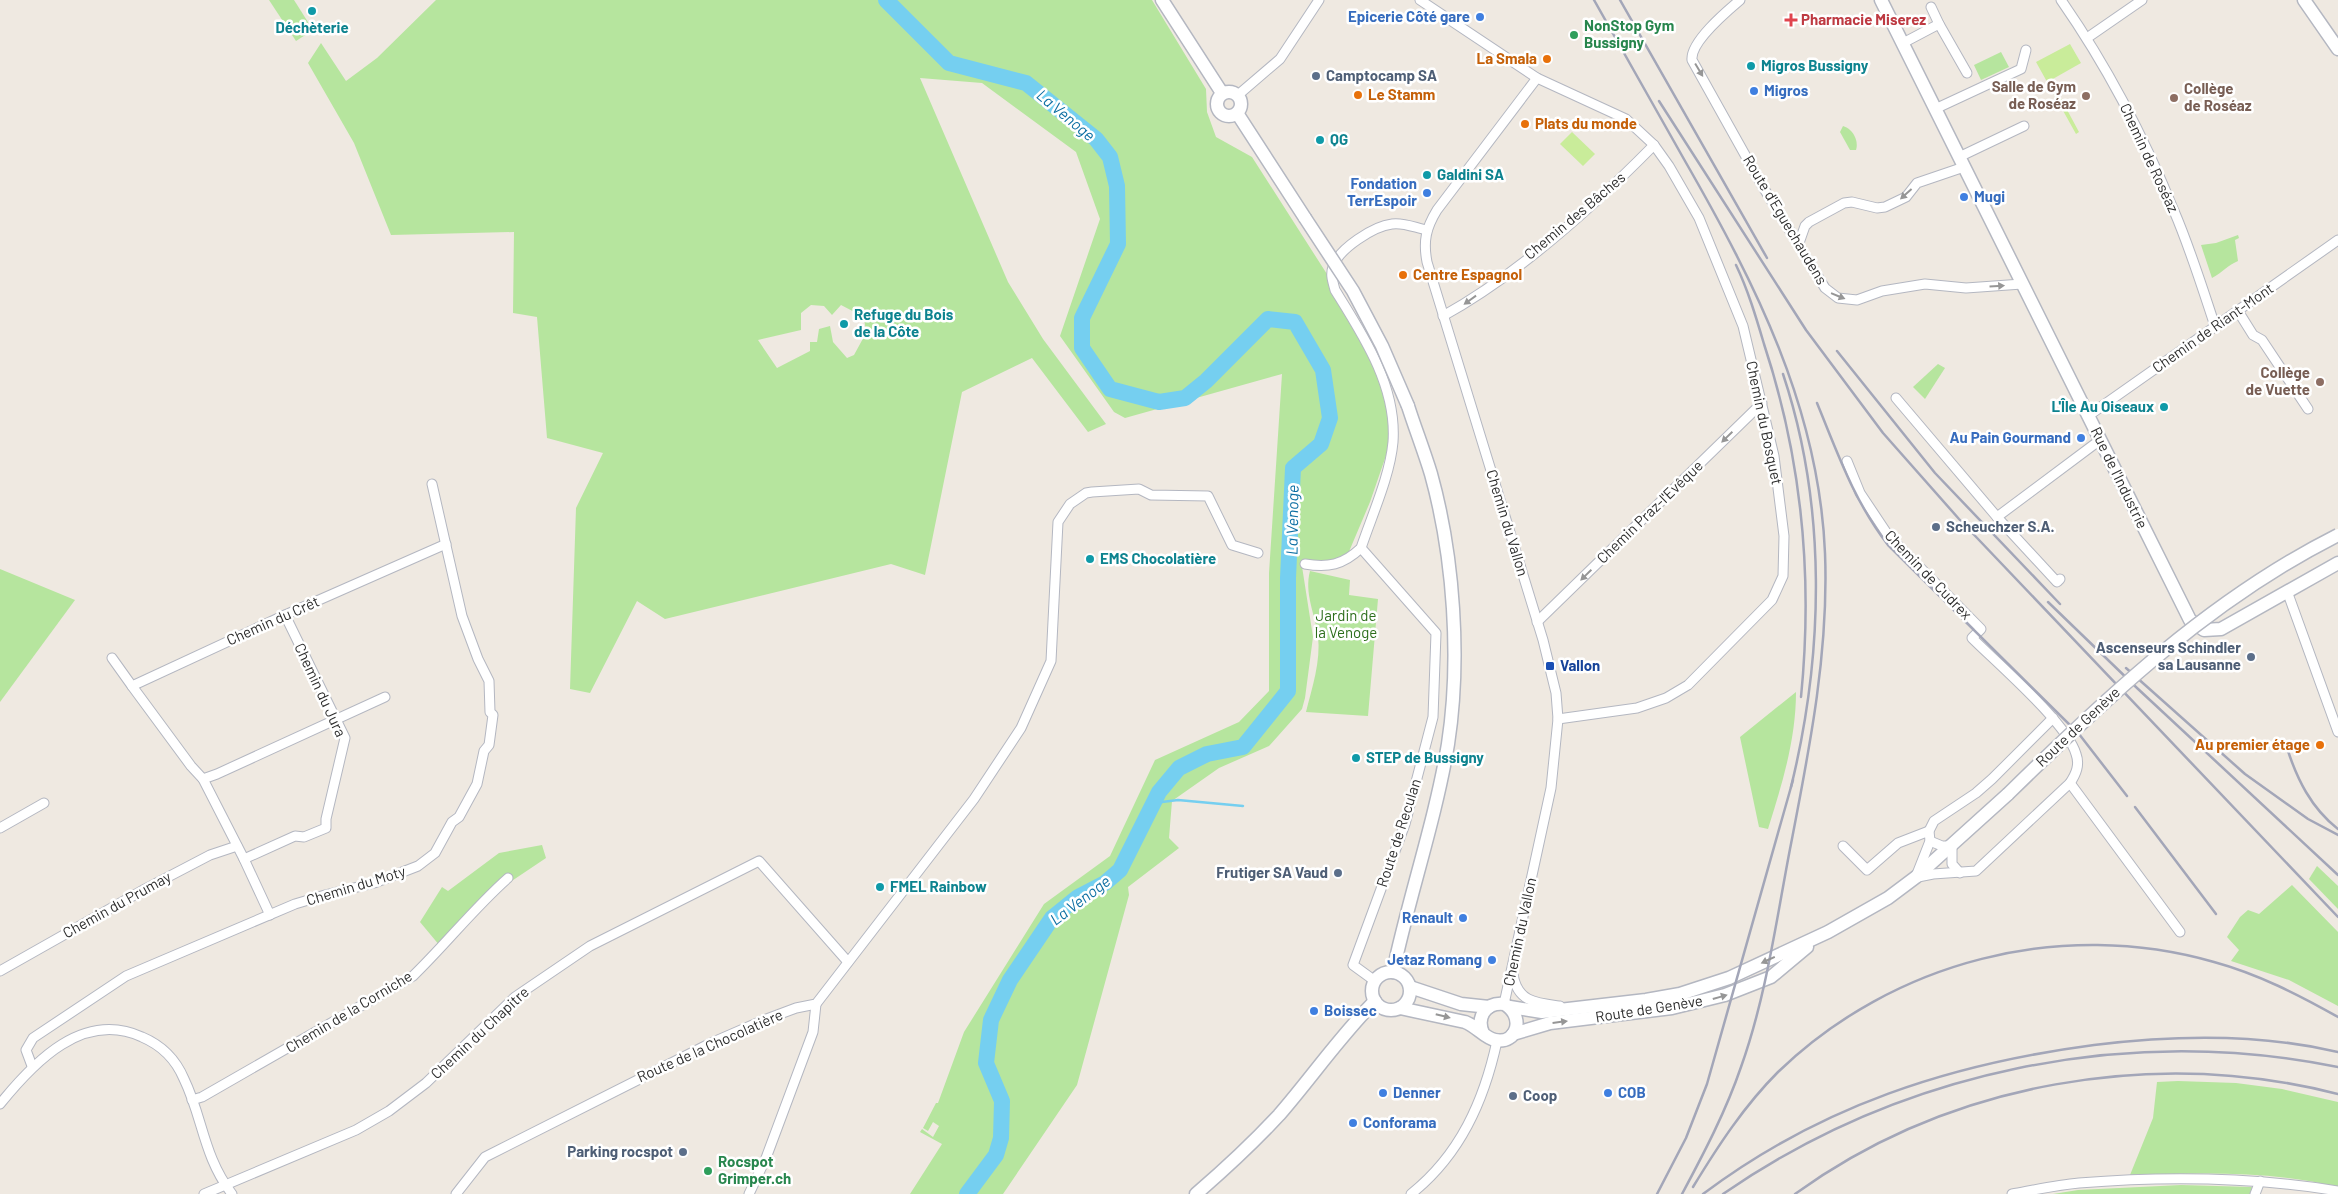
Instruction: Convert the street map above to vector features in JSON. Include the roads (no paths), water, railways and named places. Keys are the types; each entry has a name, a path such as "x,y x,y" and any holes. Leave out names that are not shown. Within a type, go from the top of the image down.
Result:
{"main road":[{"path":"1162,0 1222,93"},
{"name":"Rue de l'Industrie","path":"1881,0 2186,612 2197,626 2204,630 2222,629 2338,563"},
{"path":"2304,0 2338,49"},
{"path":"1230,91 1238,95 1241,106 1237,113 1226,116 1219,111 1217,100 1222,93 1230,91"},
{"path":"1237,113 1353,292 1382,346 1408,406 1431,474 1442,526 1449,577 1452,622 1453,687 1448,743 1436,803 1403,922 1393,972"},
{"name":"Route de Genève","path":"1507,1006 1542,1012 1646,1000 1680,994 1729,978 1828,932 1888,898 1952,846 2108,698 2179,638 2277,570 2338,535"},
{"name":"Route de Genève","path":"1513,1034 1550,1023 1672,1008 1725,995 1771,978 1828,932"},
{"path":"1400,1008 1408,999 1410,987 1404,977 1393,972 1383,974 1375,981 1372,991 1375,1001 1379,1006 1389,1010 1400,1008 1465,1022 1475,1026 1497,1041 1513,1034 1517,1017 1507,1006 1469,1006 1410,987"},
{"path":"1196,1194 1264,1131 1375,1001"},
{"path":"1483,1033 1480,1022 1481,1016 1488,1007"}],"street":[{"path":"1238,95 1280,59 1319,0"},
{"name":"Chemin du Bosquet","path":"1420,0 1537,78 1609,110 1634,126 1654,145 1669,166 1699,218 1743,326 1774,456 1784,536 1783,576 1772,600 1688,685 1666,698 1637,708 1558,719"},
{"path":"1725,0 1731,8"},
{"name":"Route d'Eguechaudens","path":"1740,0 1697,44 1692,54 1692,60 1763,187 1825,288 1838,298 1857,300 1882,291 1925,284 1966,288 2022,284"},
{"name":"Chemin de Roséaz","path":"2061,0 2087,38 2123,101 2159,175 2175,212 2215,326"},
{"path":"2087,38 2142,0"},
{"path":"1931,8 1967,73"},
{"path":"1903,43 1939,24"},
{"path":"1935,109 2021,69 2026,50"},
{"name":"Chemin du Vallon","path":"1507,1006 1512,966 1550,788 1558,719 1554,680 1425,251 1427,230 1437,210 1537,78"},
{"path":"1799,243 1805,226 1809,222 1844,203 1852,202 1877,208 1885,207 1906,197 1917,182 1962,162 2024,126"},
{"name":"Chemin des Bâches","path":"1443,316 1459,307 1535,252 1621,179 1654,145"},
{"path":"1304,564 1336,565 1350,559 1361,548 1390,462 1393,442 1393,420 1384,384 1374,356 1335,290 1332,273 1339,256 1348,247 1384,225 1400,224 1427,230"},
{"name":"Chemin de Riant-Mont","path":"2088,416 2338,240"},
{"path":"2238,311 2253,335 2262,340 2308,409"},
{"path":"1896,398 1997,517 2057,582 2060,579"},
{"name":"Chemin Praz-l'Evêque","path":"1537,622 1762,403"},
{"path":"1997,517 2100,440"},
{"name":"Chemin de Cudrex","path":"1847,461 1860,492 1888,535 1981,629 1972,638 2053,718 2073,746 2077,755 2077,768 2070,783"},
{"name":"Chemin du Moty","path":"32,1066 26,1050 33,1038 126,976 270,915 325,894 378,882 418,866 434,853 452,822 459,817 477,784 484,751 489,745 493,715 490,712 490,681 478,659 462,616 432,484"},
{"path":"749,1194 766,1158 813,1032 816,1004 974,799 1021,728 1051,661 1058,522 1070,504 1086,493 1126,489 1139,489 1151,494 1208,496 1232,545 1258,553"},
{"name":"Chemin du Crêt","path":"132,686 285,615 446,544"},
{"name":"Route de Reculan","path":"1361,548 1436,633 1431,725 1405,824 1353,965 1375,981"},
{"path":"2288,591 2338,732"},
{"name":"Chemin du Jura","path":"244,859 296,836 304,837 326,828 326,819 345,738 285,615"},
{"path":"112,658 191,766 203,779 270,915"},
{"path":"203,779 385,697"},
{"path":"2053,718 1976,793 1934,821 1916,877 1976,871 2070,783 2180,932"},
{"path":"0,828 44,803"},
{"path":"1930,836 1942,846 1952,846 1952,864 1960,873"},
{"path":"1843,846 1867,870 1898,843 1930,836"},
{"name":"Chemin du Prumay","path":"0,971 145,888 210,855 237,846"},
{"name":"Chemin du Chapitre","path":"204,1194 356,1130 389,1111 426,1083 515,997 582,951 759,861 848,962"},
{"name":"Chemin de la Corniche","path":"192,1100 202,1097 412,976 438,952 488,896 508,878"},
{"path":"1512,966 1514,985 1530,1000 1541,1004 1570,1008"},
{"name":"Route de la Chocolatière","path":"456,1194 485,1157 711,1043 764,1020 816,1004"},
{"path":"0,1104 32,1066 53,1050 81,1035 108,1030 123,1031 145,1038 168,1054 185,1079 211,1160 225,1186 232,1194"},
{"path":"1411,1194 1436,1172 1470,1124 1478,1106 1497,1041"},
{"path":"2012,1194 2079,1183 2224,1179 2260,1181 2338,1191"},
{"path":"2255,1194 2260,1181"}],"waterway":[{"name":"La Venoge","path":"886,0 949,63 1026,83 1096,139 1110,157 1117,186 1118,244 1082,318 1082,348 1110,389 1159,402 1185,398 1206,381 1268,319 1295,322 1323,370 1330,418 1321,444 1293,468 1288,578 1288,691 1243,747 1207,754 1179,768 1159,792 1120,870 1105,883 1078,897 1052,918 1010,980 991,1020 986,1063 1002,1101 1001,1138 996,1155 967,1194"},
{"path":"1154,803 1178,800 1243,806"}],"railway":[{"path":"1594,0 1736,253 1779,348 1797,397 1810,448 1820,500 1825,553 1824,628 1816,702 1764,987 1750,1041 1729,1100 1682,1194"},
{"path":"1620,0 1767,258"},
{"path":"1659,101 1806,330 1883,433 1959,519 2338,917"},
{"path":"1736,265 1752,304 1777,387 1796,475 1805,563 1806,607 1801,697"},
{"path":"1837,351 1935,473 2060,604"},
{"path":"1783,374 1797,424 1807,475 1814,527 1816,580 1815,632 1810,684 1802,736 1791,787"},
{"path":"1817,403 1856,494 1888,545 2079,734 2127,796"},
{"path":"2048,602 2137,688 2338,875"},
{"path":"2126,668 2245,774 2308,819 2338,835"},
{"path":"2287,748 2295,771 2306,792 2320,812 2338,829"},
{"path":"1657,1194 1686,1138 1707,1084 1793,780"},
{"path":"2135,807 2216,914"},
{"path":"1693,1187 1722,1142 1754,1099 1778,1072 1823,1034 1873,1002 1926,977 1982,959 2039,948 2098,945 2156,950 2230,967 2293,993 2338,1017"},
{"path":"1703,1194 1747,1163 1793,1136 1840,1113 1938,1077 1989,1064 2041,1053 2094,1045 2155,1039 2216,1038 2278,1041 2338,1052"},
{"path":"1723,1194 1792,1151 1864,1116 1940,1088 2018,1068 2097,1056 2178,1051 2258,1055 2338,1067"},
{"path":"1795,1194 1855,1156 1919,1125 1986,1101 2056,1084 2126,1075 2197,1074 2268,1080 2338,1094"}],"place":[{"name":"Déchèterie","path":"312,11"},
{"name":"Epicerie Côté gare","path":"1480,17"},
{"name":"Pharmacie Miserez","path":"1791,20"},
{"name":"NonStop Gym Bussigny","path":"1574,35"},
{"name":"La Smala","path":"1547,59"},
{"name":"Migros Bussigny","path":"1751,66"},
{"name":"Camptocamp SA","path":"1316,76"},
{"name":"Migros","path":"1754,91"},
{"name":"Le Stamm","path":"1358,95"},
{"name":"Salle de Gym de Roséaz","path":"2086,96"},
{"name":"Collège de Roséaz","path":"2174,98"},
{"name":"Plats du monde","path":"1525,124"},
{"name":"QG","path":"1320,140"},
{"name":"Galdini SA","path":"1427,175"},
{"name":"Fondation TerrEspoir","path":"1427,193"},
{"name":"Mugi","path":"1964,197"},
{"name":"Centre Espagnol","path":"1403,275"},
{"name":"Refuge du Bois de la Côte","path":"844,324"},
{"name":"Collège de Vuette","path":"2320,382"},
{"name":"L'Île Au Oiseaux","path":"2164,407"},
{"name":"Au Pain Gourmand","path":"2081,438"},
{"name":"Scheuchzer S.A.","path":"1936,527"},
{"name":"EMS Chocolatière","path":"1090,559"},
{"name":"Ascenseurs Schindler sa Lausanne","path":"2251,657"},
{"name":"Vallon","path":"1550,666"},
{"name":"Au premier étage","path":"2320,745"},
{"name":"STEP de Bussigny","path":"1356,758"},
{"name":"Frutiger SA Vaud","path":"1338,873"},
{"name":"FMEL Rainbow","path":"880,887"},
{"name":"Renault","path":"1463,918"},
{"name":"Jetaz Romang","path":"1492,960"},
{"name":"Boissec","path":"1314,1011"},
{"name":"Denner","path":"1383,1093"},
{"name":"COB","path":"1608,1093"},
{"name":"Coop","path":"1513,1096"},
{"name":"Conforama","path":"1353,1123"},
{"name":"Parking rocspot","path":"683,1152"},
{"name":"Rocspot Grimper.ch","path":"708,1171"}],"park label":[{"name":"Jardin de la Venoge","path":"1346,624"}]}
